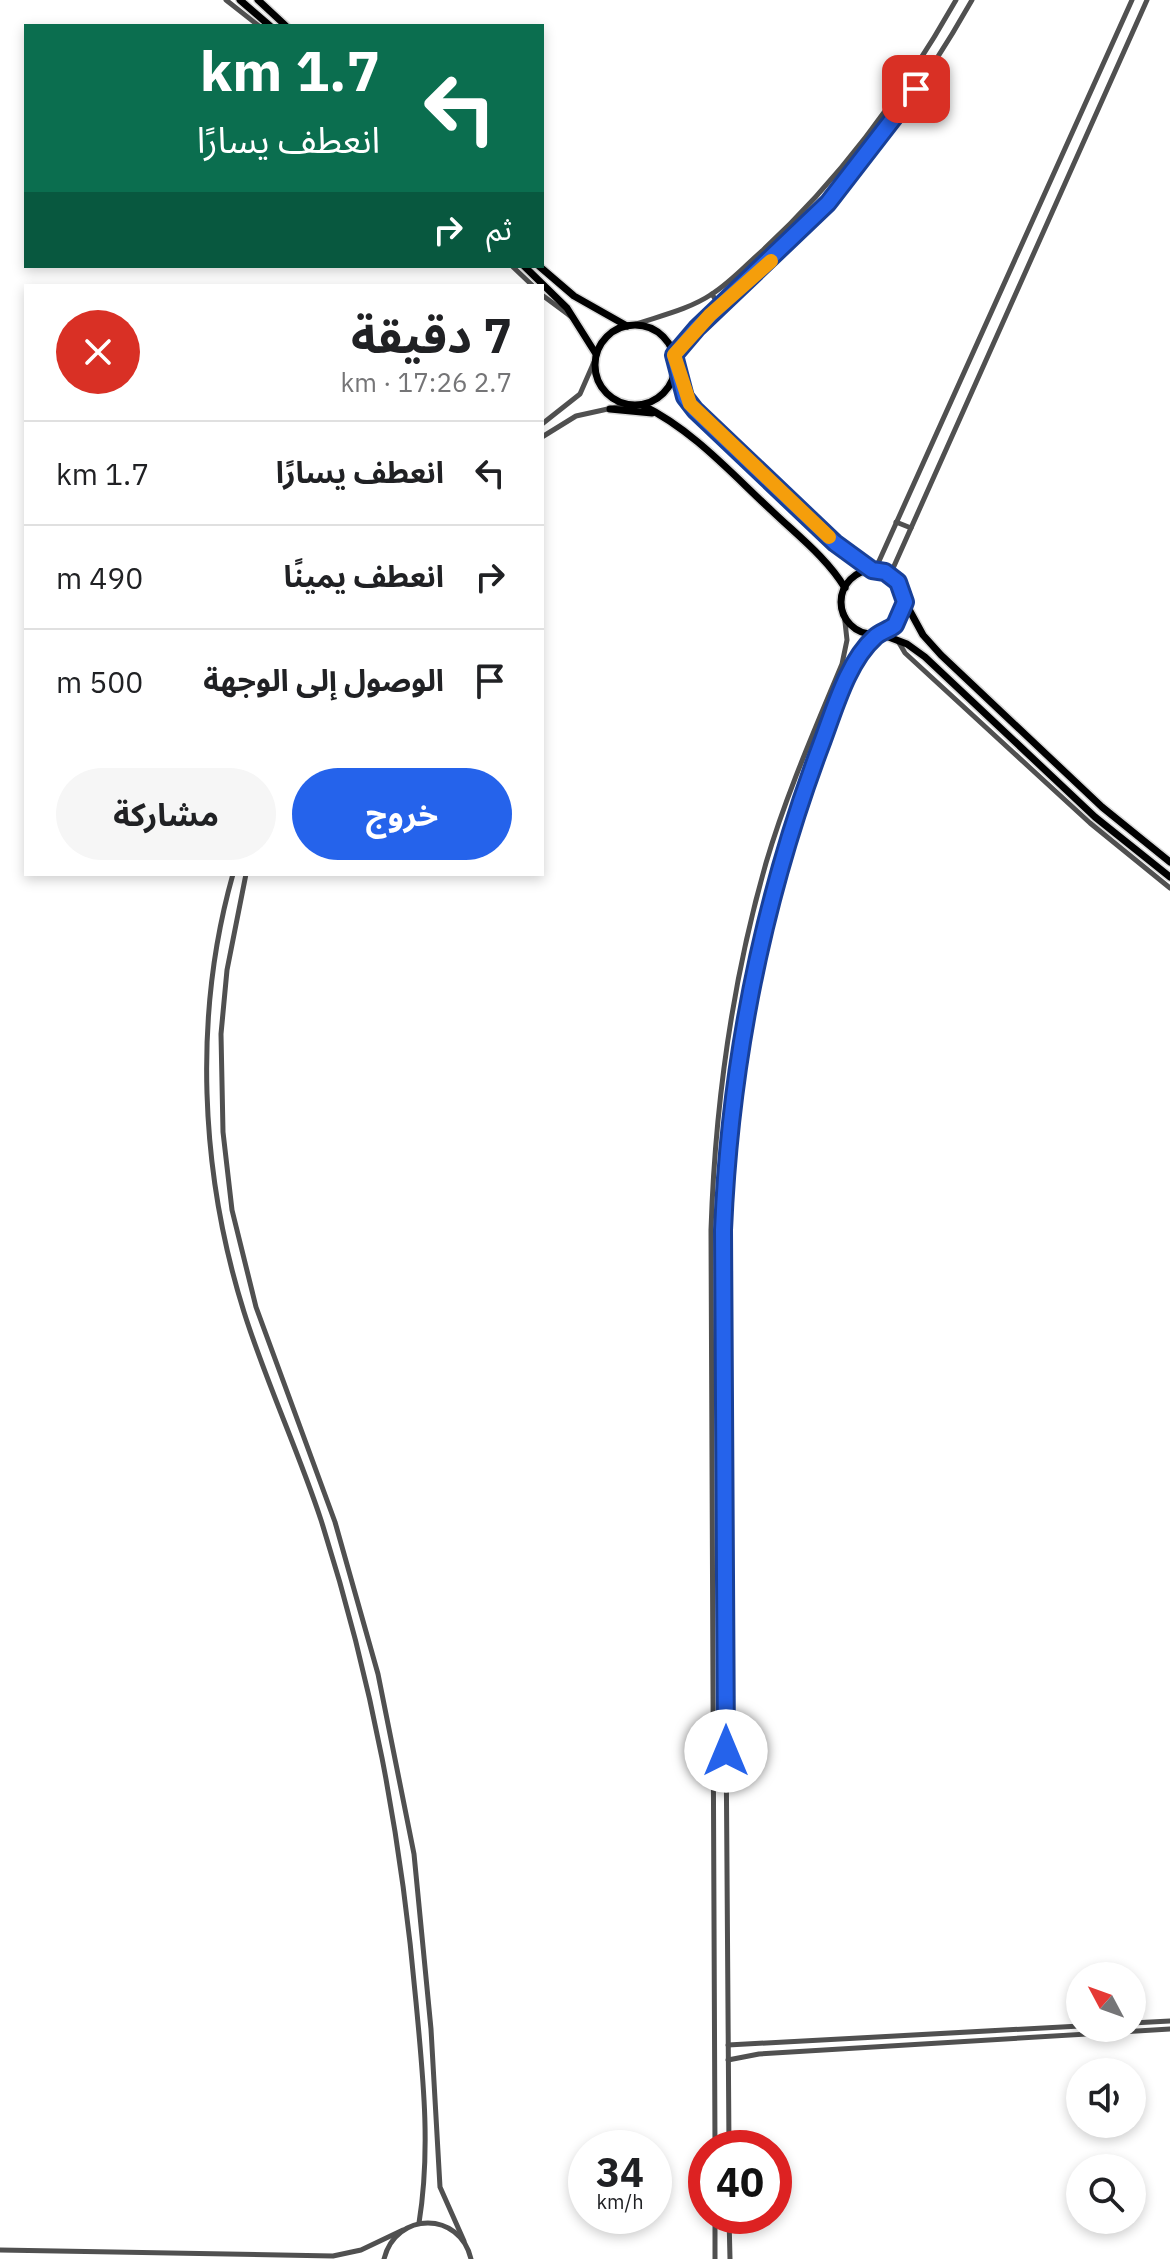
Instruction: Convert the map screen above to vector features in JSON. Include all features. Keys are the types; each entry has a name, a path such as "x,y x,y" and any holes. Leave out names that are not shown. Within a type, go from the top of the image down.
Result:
{"main road":[{"path":"240,0 268,24"},
{"path":"258,0 284,24"},
{"path":"526,268 542,284"},
{"path":"541,268 577,298 630,325 655,331 667,341 685,397 695,410 835,543 873,570 890,575 901,586 905,602 934,649 1102,807 1170,862"},
{"path":"544,286 574,318 595,358 600,386 611,398 626,405 642,405 663,416 709,452 808,544 845,588"},
{"path":"567,308 577,298"},
{"path":"595,358 608,336 630,325"},
{"path":"642,405 667,390 674,359"},
{"path":"610,409 663,416"},
{"path":"873,570 856,575 845,588 844,613 859,631 898,640 925,657 1095,817 1170,877"},
{"path":"878,634 895,625 905,602"},
{"path":"1024,764 1031,757"}],"street":[{"path":"226,0 256,24"},
{"path":"630,325 693,305 712,294 791,224 863,142 901,89 956,0"},
{"path":"674,359 720,307 795,238 860,166 938,58 972,0"},
{"path":"873,570 1132,0"},
{"path":"890,575 1147,0"},
{"path":"1086,104 1099,109"},
{"path":"1077,121 1086,121 1091,126"},
{"path":"514,268 531,284"},
{"path":"712,294 720,307"},
{"path":"544,297 559,311 574,318"},
{"path":"544,420 580,394 595,358"},
{"path":"544,436 576,416 626,405"},
{"path":"896,522 911,528"},
{"path":"715,2130 711,1424 714,1153 729,1030 748,934 774,840 842,664 847,631 844,613"},
{"path":"729,2130 724,1423 726,1152 741,1035 761,936 790,832 853,669 878,634"},
{"path":"898,640 905,653 1024,764 1170,888"},
{"path":"842,664 853,669"},
{"path":"822,711 833,715"},
{"path":"233,876 214,969 207,1072 218,1211 247,1321 309,1483 342,1589 380,1736 399,1838 424,2089 426,2162 419,2223"},
{"path":"246,876 227,970 221,1098 232,1210 264,1334 332,1513 378,1674 414,1854 431,2029 440,2187 471,2259"},
{"path":"748,934 754,939 761,936"},
{"path":"742,959 756,962"},
{"path":"214,969 227,970"},
{"path":"712,1398 724,1397"},
{"path":"711,1424 724,1423"},
{"path":"713,1891 720,1894 727,1890"},
{"path":"713,1916 720,1914 727,1917"},
{"path":"1146,2022 1170,2021"},
{"path":"728,2045 1066,2027"},
{"path":"728,2060 759,2054 1170,2029"},
{"path":"973,2033 974,2042"},
{"path":"0,2250 333,2256 361,2250 419,2223 447,2226 464,2241"},
{"path":"384,2259 391,2242 403,2230"},
{"path":"715,2234 715,2259"},
{"path":"729,2234 730,2259"}],"slow traffic":[{"path":"771,261 697,328 674,355 675,363 690,404 829,537"}],"route":[{"path":"726,1751 723,1230 726,1152 741,1035 779,866 807,781 856,662 877,634 885,632 900,620 905,597 894,578 885,572 872,570 835,543 695,410 685,397 674,355 710,315 761,271 828,203 860,166 916,89"}]}
